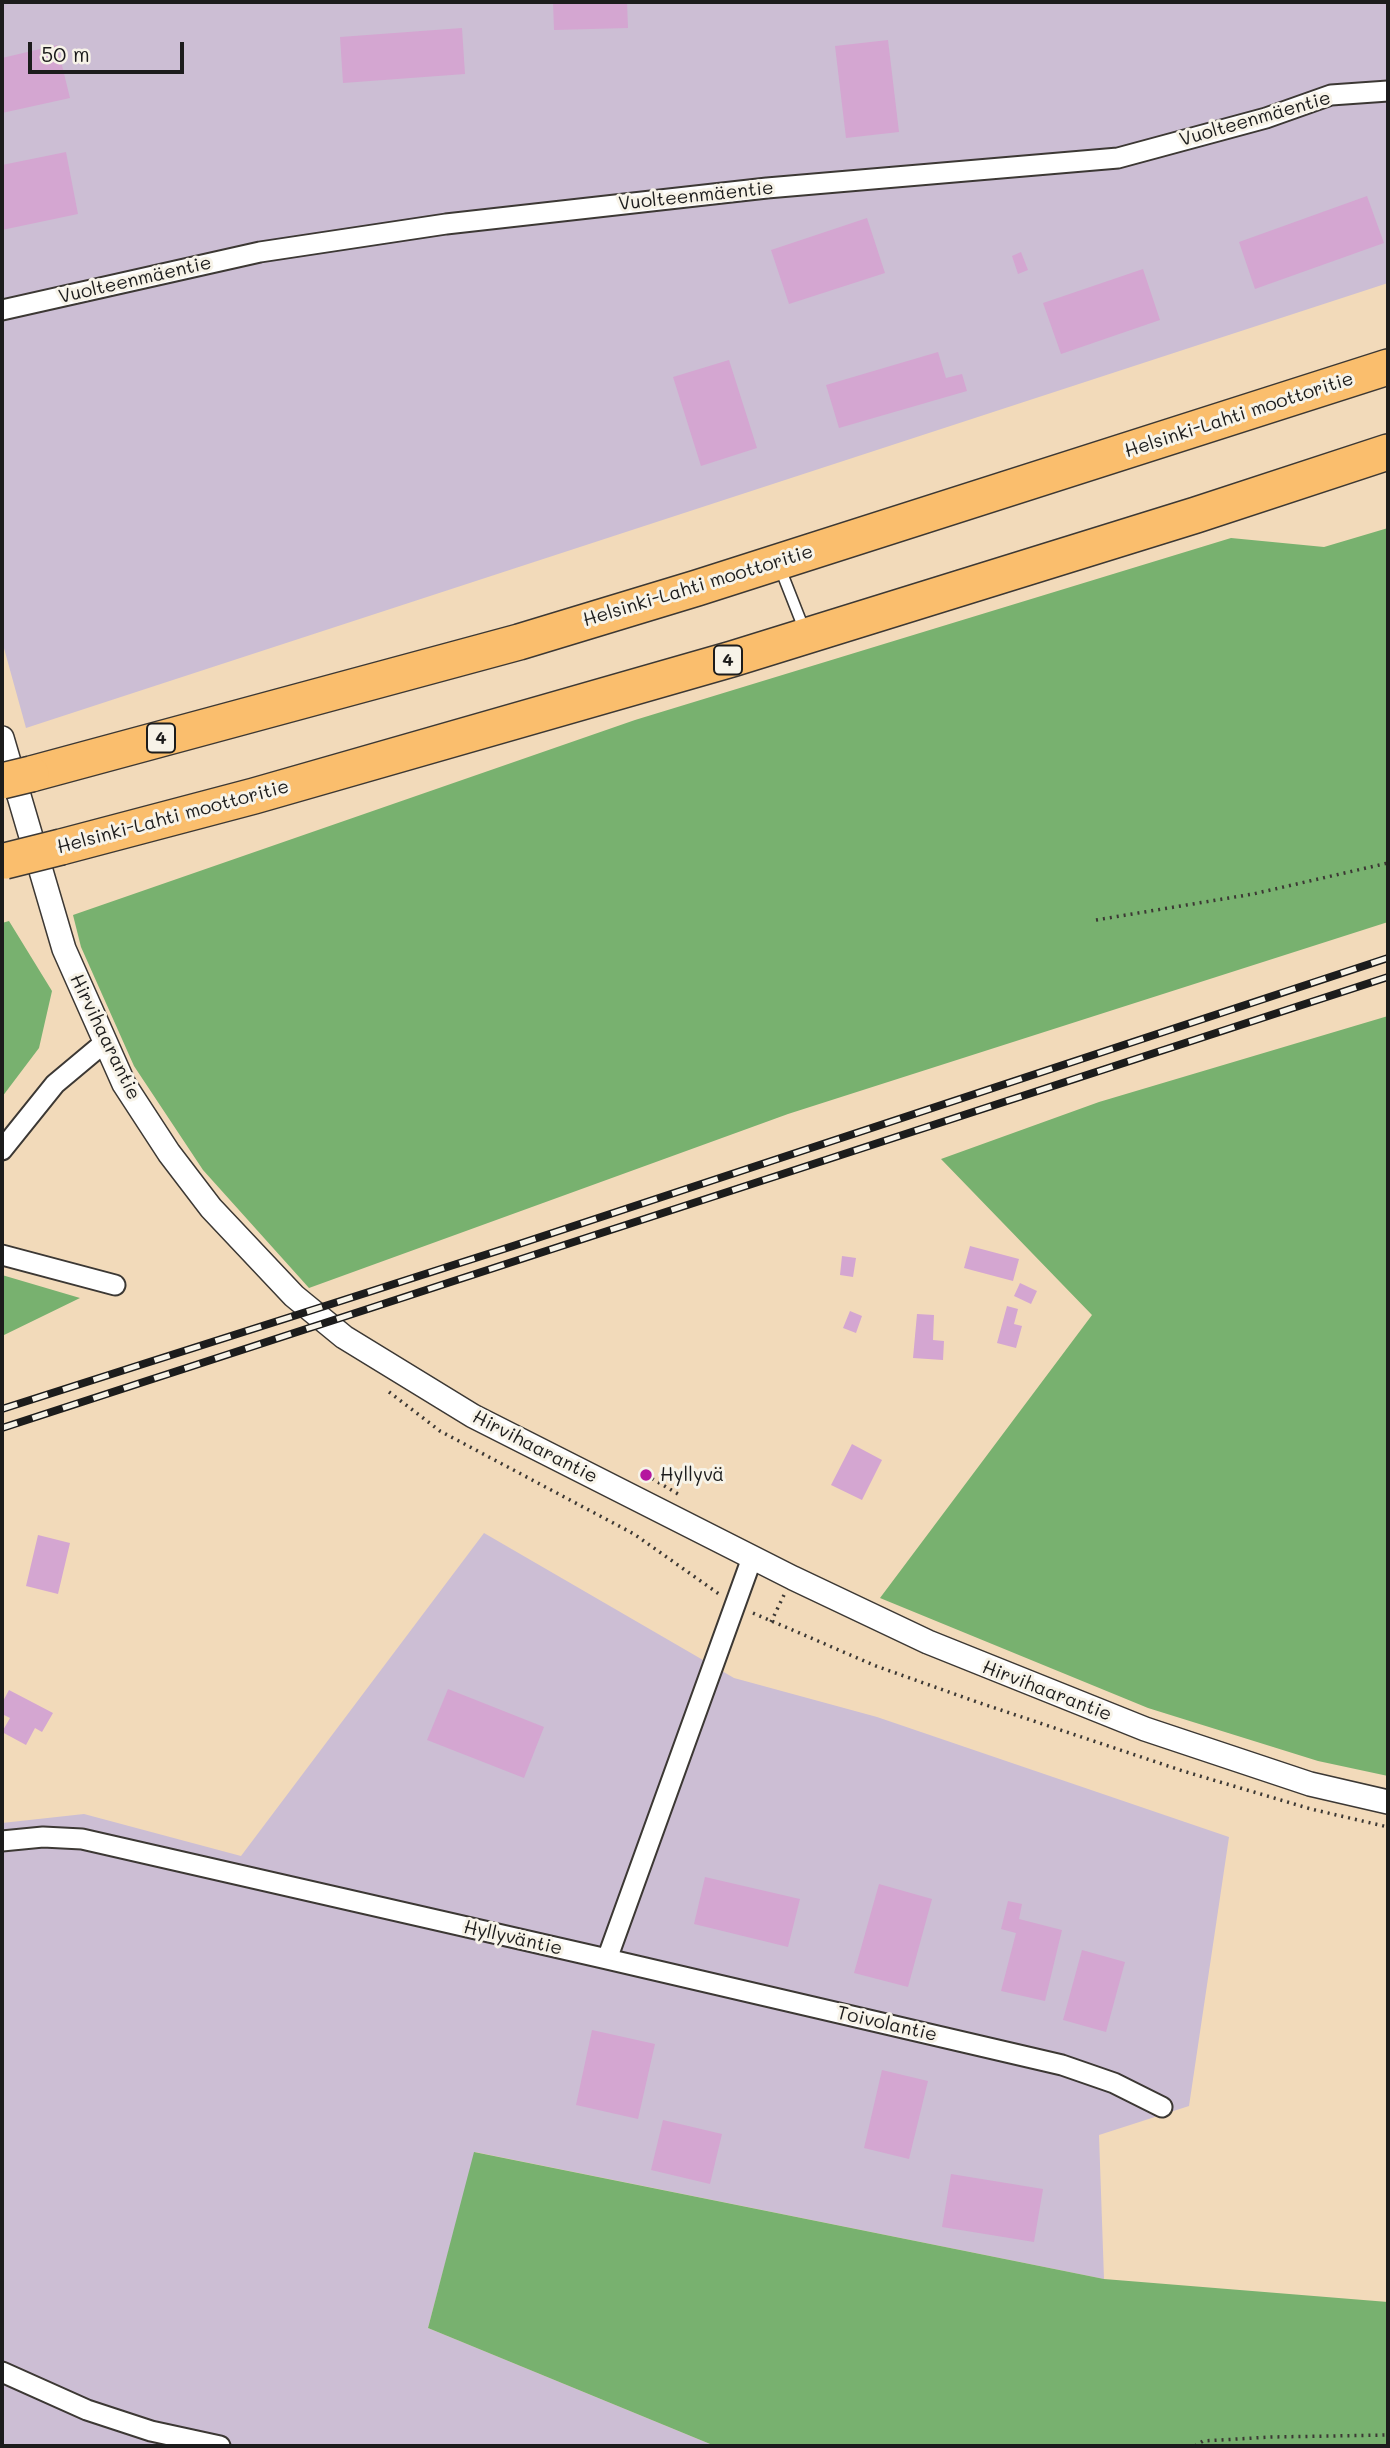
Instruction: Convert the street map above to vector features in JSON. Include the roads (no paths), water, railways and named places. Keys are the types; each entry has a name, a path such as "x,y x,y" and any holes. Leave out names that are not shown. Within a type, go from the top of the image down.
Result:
{"highway":[{"name":"Helsinki-Lahti moottoritie","path":"16,778 519,642 1388,367"},
{"name":"Helsinki-Lahti moottoritie","path":"3,861 254,796 806,636 1388,452"}],"street":[{"name":"Vuolteenmäentie","path":"2,310 260,251 446,224 767,188 1118,158 1266,118 1331,94 1388,92"},
{"name":"Hirvihaarantie","path":"2,738 65,949 124,1084 169,1153 211,1208 294,1296 344,1337 473,1416 752,1558 965,1659 1132,1724 1310,1784 1388,1802"},
{"path":"2,1150 55,1084 104,1043"},
{"path":"2,1255 115,1285"},
{"path":"607,1959 752,1558"},
{"name":"Hyllyväntie","path":"2,1841 43,1837 82,1839 607,1959"},
{"name":"Toivolantie","path":"607,1959 1062,2065 1114,2083 1162,2107"},
{"path":"2,2372 88,2410 151,2431 220,2446"}],"lane":[{"path":"778,561 806,636"}],"railway":[{"path":"2,1409 513,1246 1388,958"},
{"path":"2,1428 1388,977"}],"place":[{"name":"Hyllyvä","path":"646,1475"}]}
